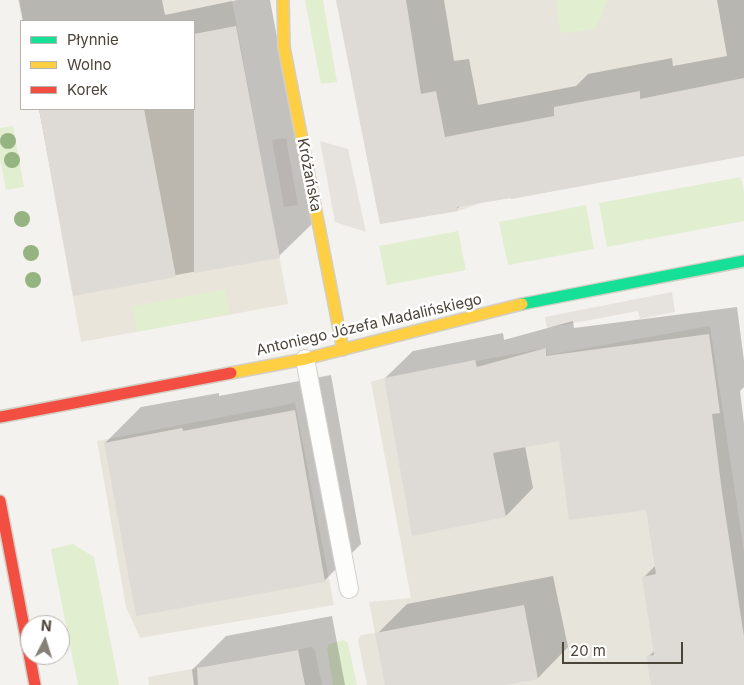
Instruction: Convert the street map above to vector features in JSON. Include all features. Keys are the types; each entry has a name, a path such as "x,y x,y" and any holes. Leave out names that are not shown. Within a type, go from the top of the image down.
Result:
{"street":[{"name":"Króżańska","path":"283,0 284,47 342,350"},
{"name":"Antoniego Józefa Madalińskiego","path":"0,417 305,359 524,303 744,261"},
{"path":"0,501 35,685"}],"lane":[{"path":"305,359 349,589"}],"shaded area":[{"path":"18,0 232,0 242,54 195,63 195,20 22,20"},
{"path":"336,0 744,0 744,156 481,203 458,211 380,224"},
{"path":"242,54 288,304 81,342 39,110 195,110 195,63"},
{"path":"286,138 298,205 284,207 272,140"},
{"path":"320,141 348,149 366,232 335,222"},
{"path":"672,292 675,312 640,319 638,311 547,328 545,317"},
{"path":"710,326 744,551 744,685 367,685 358,640 361,635 375,633 369,602 411,598 371,382 546,348 547,355"},
{"path":"295,403 334,605 140,638 126,607 97,441"},
{"path":"312,647 315,651 322,685 149,685 148,677"}],"green space":[{"path":"323,0 337,82 321,84 305,1"},
{"path":"556,0 608,0 596,29 561,33"},
{"path":"13,126 24,187 6,190 0,159 0,128"},
{"path":"741,177 744,193 744,221 607,247 599,203"},
{"path":"586,205 594,249 508,265 499,222"},
{"path":"458,231 466,270 387,285 379,246"},
{"path":"226,289 230,314 137,332 132,306"},
{"path":"73,544 94,557 119,685 78,685 70,645 70,615 64,615 51,549"},
{"path":"344,640 348,643 357,685 333,685 327,648 329,644"}],"building":[{"path":"336,0 406,0 421,94 436,91 445,137 554,116 554,107 640,91 640,99 744,78 744,156 511,199 457,207 458,211 380,224"},
{"path":"236,26 280,258 194,273 195,34"},
{"path":"39,110 144,110 176,277 73,296"},
{"path":"709,334 720,413 712,414 744,637 744,685 651,685 646,656 654,655 642,577 656,574 646,510 569,520 559,441 493,453 506,517 412,536 384,378 475,360 477,367 546,348 546,356"},
{"path":"295,410 325,582 136,616 104,443 182,428 183,431"},
{"path":"524,605 538,679 506,685 385,685 375,633"},
{"path":"298,650 305,685 198,685 197,668"}],"traffic: fast":[{"path":"522,304 744,261"}],"traffic: slow":[{"path":"283,0 284,47 343,350"},
{"path":"231,373 305,359 522,304"}],"traffic: jam":[{"path":"0,417 231,373"},
{"path":"0,501 35,685"}]}
